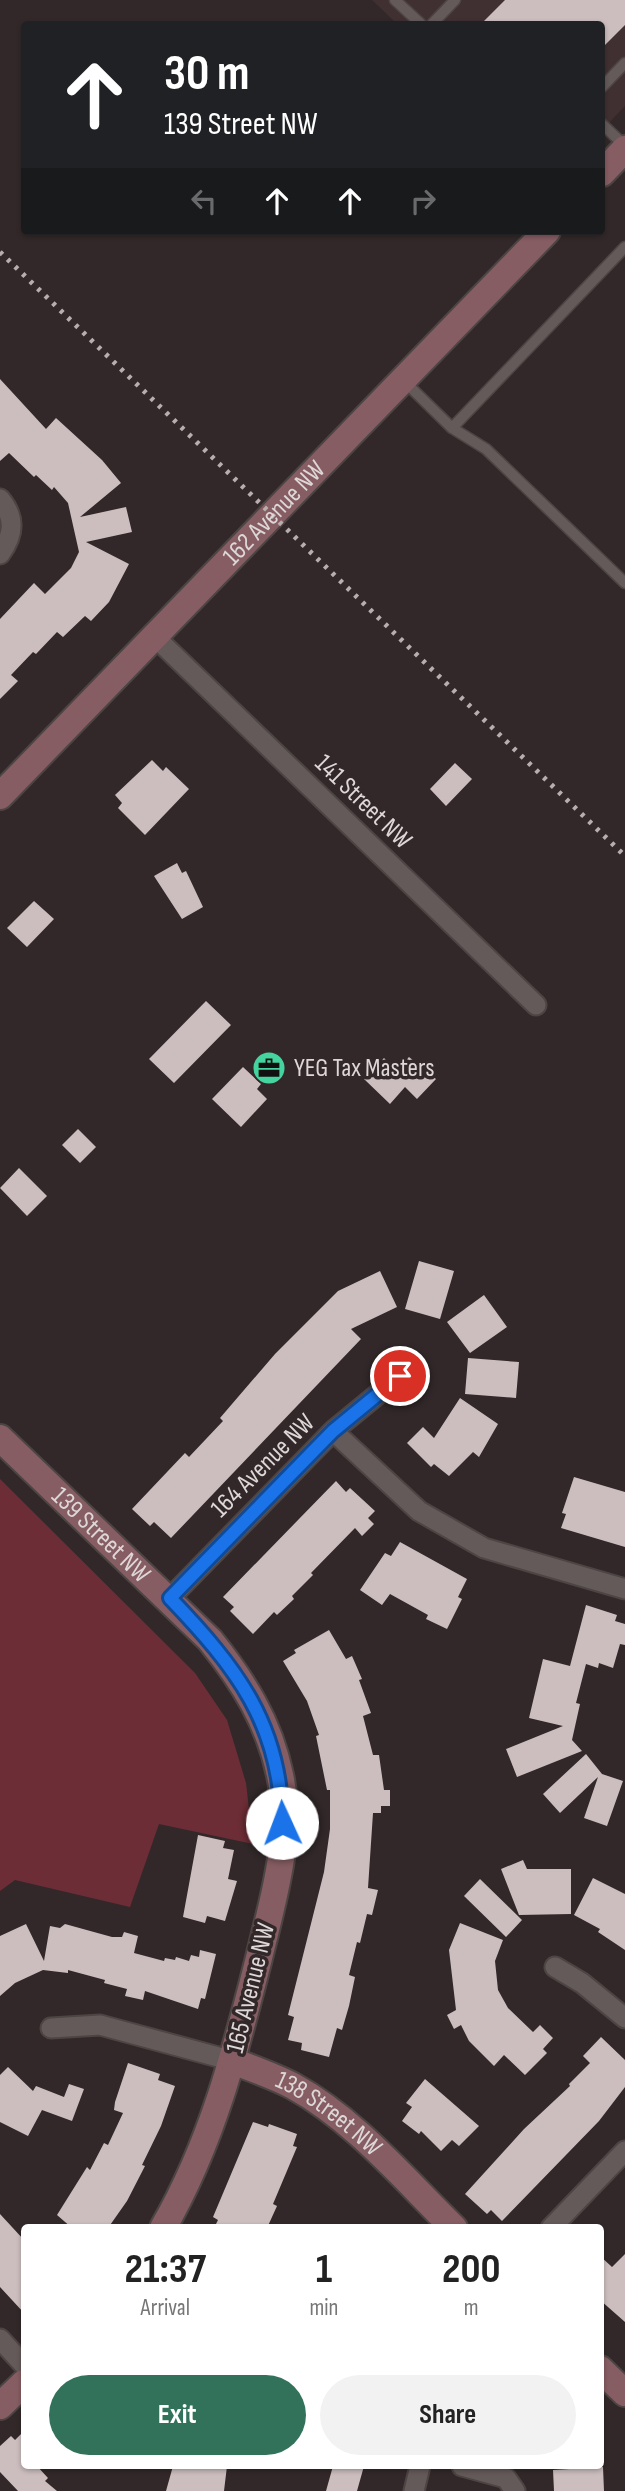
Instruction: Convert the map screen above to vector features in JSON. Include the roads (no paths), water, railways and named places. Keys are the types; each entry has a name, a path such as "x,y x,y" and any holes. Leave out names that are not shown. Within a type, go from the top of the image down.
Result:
{"street":[{"path":"605,170 625,148"},
{"name":"162 Avenue NW","path":"0,796 543,235"},
{"path":"0,499 12,521 8,544 0,554"},
{"name":"141 Street NW","path":"153,636 536,1005"},
{"name":"164 Avenue NW","path":"170,1598 333,1431 400,1376"},
{"path":"333,1431 419,1511 484,1548 625,1589"},
{"name":"139 Street NW","path":"0,1438 170,1598 237,1674 256,1705 269,1737"},
{"name":"165 Avenue NW","path":"165,2224 207,2141 233,2061 278,1881 283,1840 281,1777 269,1737"},
{"path":"555,1967 590,1989 625,2018"},
{"name":"138 Street NW","path":"51,2028 100,2025 233,2061 292,2086 317,2102 371,2146 450,2224"},
{"path":"555,2224 625,2151"},
{"path":"0,2339 21,2362"},
{"path":"604,2373 625,2393"},
{"path":"0,2406 21,2386"},
{"path":"414,2491 419,2469"},
{"path":"473,2469 506,2478 515,2491"}],"lane":[{"path":"395,0 418,21"},
{"path":"435,21 455,0"},
{"path":"605,84 625,63"},
{"path":"605,127 625,148"},
{"path":"452,428 625,247"},
{"path":"403,380 452,428 486,449 625,583"}],"railway":[{"path":"0,252 625,856"}],"place":[{"name":"YEG Tax Masters","path":"269,1068"}]}
